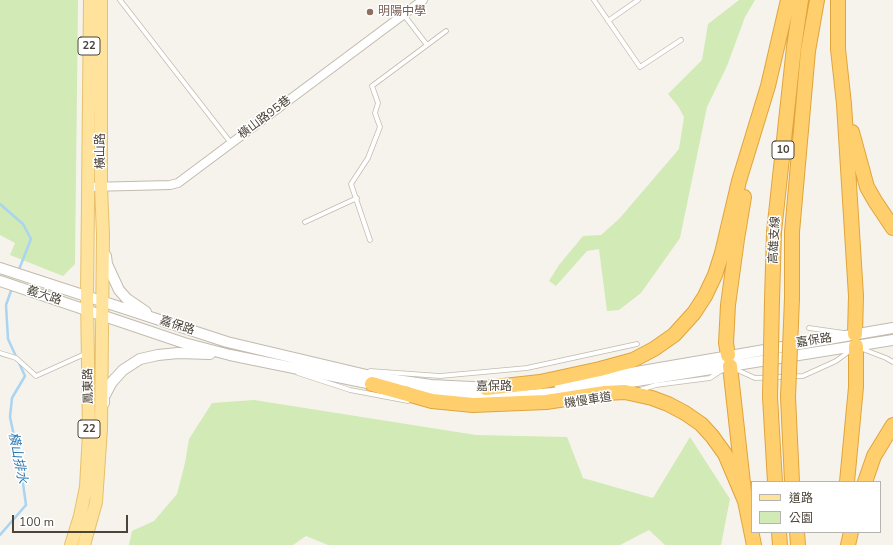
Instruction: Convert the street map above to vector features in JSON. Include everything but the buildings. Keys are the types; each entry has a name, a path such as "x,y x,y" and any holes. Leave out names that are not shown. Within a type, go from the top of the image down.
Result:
{"highway":[{"path":"486,388 540,382 626,362 654,349 674,335 694,313 705,296 715,275 739,181 768,86 788,0"},
{"name":"高雄支線","path":"775,481 770,397 774,232 794,47 801,0"},
{"name":"高雄支線","path":"792,481 788,397 792,298 792,232 808,51 817,0"},
{"path":"838,0 838,49 844,104 856,296 856,388 847,481"},
{"path":"751,530 745,501 726,335 728,305 737,239 762,104"},
{"path":"844,104 867,187 893,228"},
{"path":"372,384 432,401 473,405 546,402 605,393 632,393 668,404 701,424 712,436 725,454 745,501"},
{"path":"865,481 874,456 893,425"},
{"path":"752,533 754,545"},
{"path":"779,533 780,545"},
{"path":"797,533 798,545"},
{"path":"840,545 842,533"},
{"path":"848,545 851,533"}],"main road":[{"name":"橫山路","path":"90,0 95,187 103,235 102,301"},
{"name":"橫山路","path":"87,296 95,187 101,0"},
{"name":"鳳東路","path":"71,545 80,516 86,487 89,433 87,296"},
{"name":"鳳東路","path":"84,545 96,502 101,429 102,301"}],"street":[{"name":"橫山路95巷","path":"95,187 170,185 178,183 424,0"},
{"path":"103,235 107,264 119,290 127,299 137,306 171,324"},
{"name":"義大路","path":"0,268 102,301"},
{"name":"義大路","path":"0,281 102,315"},
{"name":"嘉保路","path":"102,301 227,342 341,370 375,377 431,385 486,388 526,387 578,382 729,360 855,340 893,328"},
{"name":"嘉保路","path":"102,315 184,343 230,355 372,384 452,395 506,397 602,387 729,360"},
{"name":"嘉保路","path":"855,340 893,340"},
{"path":"101,429 104,397 108,389 117,376 140,359 178,353 230,355"}],"lane":[{"path":"120,0 231,144"},
{"path":"594,0 640,67 681,40"},
{"path":"608,21 638,0"},
{"path":"404,14 427,45"},
{"path":"370,240 351,184 368,158 380,127 375,113 378,103 372,86 446,31"},
{"path":"305,222 356,198"},
{"path":"729,360 755,378 803,376 836,361 855,340 893,323"},
{"path":"809,328 855,340 893,362"},
{"path":"341,370 440,376 527,368 637,344"},
{"path":"0,353 16,358 36,376 88,352"},
{"name":"機慢車道","path":"610,398 656,385 710,378 729,360"},
{"name":"機慢車道","path":"270,363 350,390 401,400 466,408 557,406"}],"green space":[{"path":"0,0 78,0 75,264 63,276 10,255 15,243 0,235"},
{"path":"739,0 755,0 745,17 727,66 707,107 680,238 641,293 619,310 607,311 599,249 587,251 556,286 549,281 559,265 583,236 601,235 619,219 679,149 684,117 678,106 668,94 702,60 708,24"},
{"path":"254,400 476,435 567,437 583,478 653,498 690,437 730,499 721,545 665,545 649,530 620,545 328,545 306,536 293,545 129,545 132,531 154,521 177,494 185,463 189,439 212,403"}],"waterway":[{"name":"橫山排水","path":"0,204 23,224 31,239 18,272"},
{"name":"橫山排水","path":"0,535 26,505 21,469 10,417 12,398 25,376 8,339 6,305 12,288"}],"place":[{"name":"明陽中學","path":"370,12"}]}
